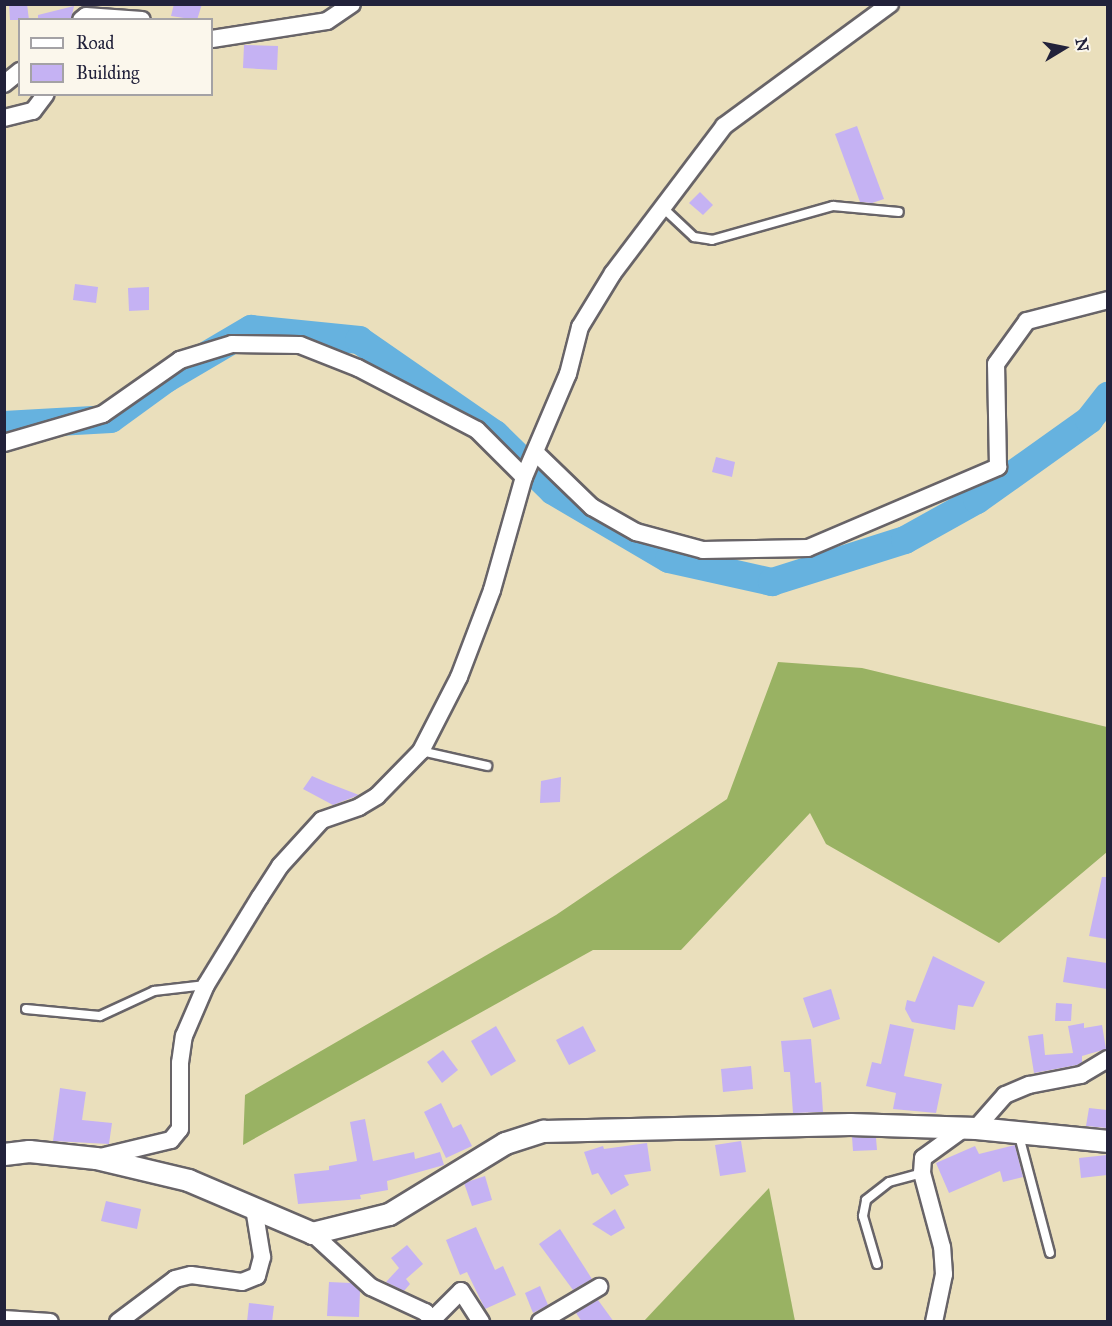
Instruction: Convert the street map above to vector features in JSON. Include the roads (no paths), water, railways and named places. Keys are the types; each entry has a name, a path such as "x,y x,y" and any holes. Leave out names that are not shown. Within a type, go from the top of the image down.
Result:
{"street":[{"path":"213,39 327,21 352,4"},
{"path":"96,1158 171,1140 180,1129 180,1063 184,1036 206,985 280,866 303,838 322,820 359,807 376,796 421,751 463,667 508,543 530,465 568,374 580,327 612,273 724,126 831,51 890,4"},
{"path":"84,18 86,16 114,18"},
{"path":"4,84 18,73"},
{"path":"4,118 33,111 44,96"},
{"path":"4,443 103,414 180,360 232,344 300,345 358,368 477,430 592,507 636,532 704,550 808,548 998,467 996,364 1027,321 1107,300"},
{"path":"934,1322 944,1274 942,1247 922,1173 923,1158 970,1129 1005,1095 1029,1085 1081,1075 1107,1059"},
{"path":"312,1233 389,1214 505,1143 543,1131 850,1124 1018,1131 1107,1141"},
{"path":"4,1154 30,1151 96,1158 188,1180 312,1233 371,1287 434,1320 460,1291 481,1322"},
{"path":"118,1322 175,1279 191,1275 250,1281 257,1276 262,1257 254,1208"},
{"path":"540,1322 599,1287"},
{"path":"4,1319 50,1322"}],"lane":[{"path":"662,207 694,237 712,240 833,206 899,212"},
{"path":"421,751 487,766"},
{"path":"26,1009 100,1016 154,991 206,985"},
{"path":"1018,1131 1050,1253"},
{"path":"877,1264 863,1216 866,1200 889,1182 922,1173"}],"waterway":[{"path":"4,425 111,419 166,379 251,329 359,340 495,434 553,491 669,559 772,582 905,540 977,500 1089,420 1108,396"}]}
